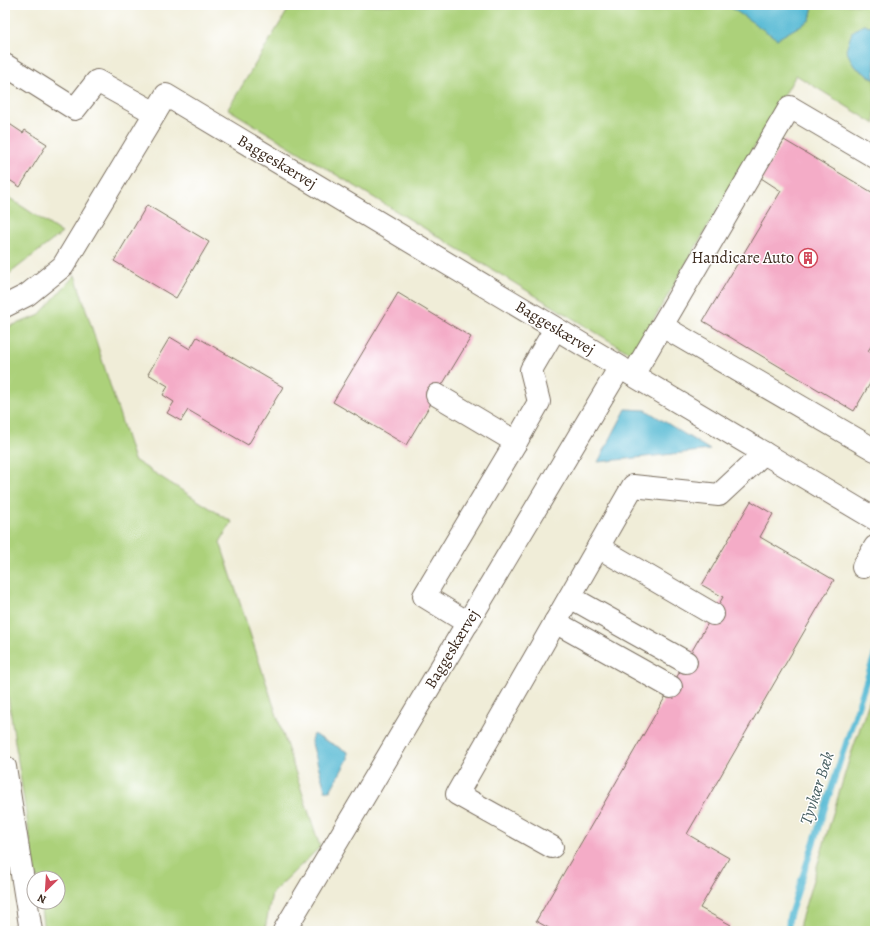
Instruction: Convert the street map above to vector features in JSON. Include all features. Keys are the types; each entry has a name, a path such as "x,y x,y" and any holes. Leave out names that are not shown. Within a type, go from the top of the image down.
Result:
{"street":[{"path":"5,64 76,109 97,81 155,113"},
{"name":"Baggeskærvej","path":"5,306 27,295 63,266 166,95 875,519"},
{"path":"626,371 662,326 790,107 875,157"},
{"path":"662,326 875,450"},
{"path":"468,623 424,596 539,402 531,370 555,329"},
{"name":"Baggeskærvej","path":"284,931 468,623 626,371"},
{"path":"441,388 520,436"},
{"path":"552,847 457,794 633,486 719,495 764,453"},
{"path":"863,567 875,547"},
{"path":"594,554 709,620"},
{"path":"573,591 689,656"},
{"path":"552,628 668,693"},
{"path":"5,768 9,815 31,931"}],"green space":[{"path":"291,5 726,5 730,7 810,20 813,5 875,5 875,26 862,25 854,66 875,80 875,124 796,75 633,355 228,109"},
{"path":"5,195 62,233 5,277"},
{"path":"75,275 134,460 232,522 220,542 320,847 272,893 265,929 263,931 44,931 41,910 66,910 66,870 35,870 5,677 5,328 38,316"},
{"path":"875,685 875,931 800,931 800,923 850,757"}],"water":[{"path":"726,5 813,5 810,20 777,39"},
{"path":"862,25 875,26 875,80 854,66 846,50 852,32"},
{"path":"626,409 646,410 710,450 598,462"},
{"path":"313,734 348,752 348,759 330,791 325,790 311,740"}],"building":[{"path":"5,121 23,133 25,130 47,144 20,187 5,177"},
{"name":"Handicare Auto","path":"784,140 875,194 875,340 868,351 875,355 875,375 854,411 703,321 781,191 761,178"},
{"path":"147,205 209,242 176,298 114,261"},
{"path":"398,293 471,337 406,445 333,402"},
{"path":"170,337 190,349 197,337 283,387 248,445 188,410 181,421 167,413 174,402 163,395 168,386 148,374"},
{"path":"751,501 773,514 760,537 834,580 687,834 729,858 700,908 731,925 727,931 554,931 536,921 723,597 702,585"}],"waterway":[{"name":"Tyvkær Bæk","path":"788,931 789,918 875,654"}],"place":[{"name":"Handicare Auto","path":"808,258"}]}
